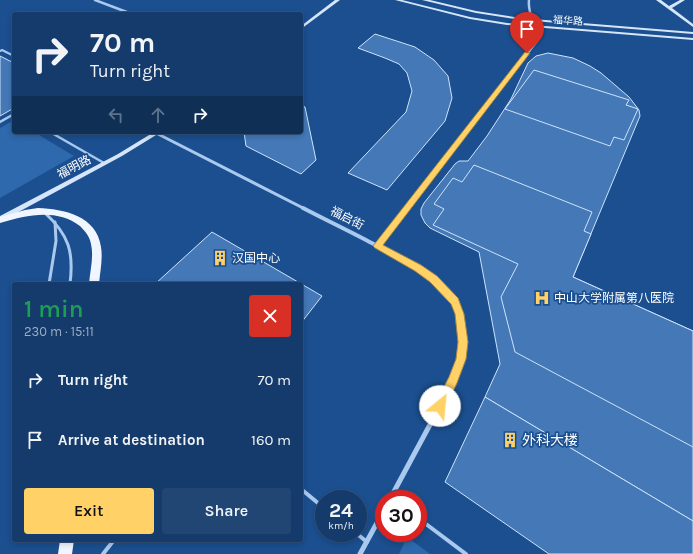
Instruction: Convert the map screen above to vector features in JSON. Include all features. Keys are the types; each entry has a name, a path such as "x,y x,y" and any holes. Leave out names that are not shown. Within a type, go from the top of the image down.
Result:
{"main road":[{"path":"303,26 338,0"},
{"name":"福华路","path":"397,0 478,19 533,27 693,39"},
{"name":"福华路","path":"424,0 488,14 531,20 693,33"},
{"path":"658,0 693,26"},
{"path":"670,8 683,0"},
{"name":"福明路","path":"0,220 155,134"},
{"path":"0,220 18,214 43,212 57,212 71,216 84,225 95,239 97,255 94,282"},
{"path":"65,554 67,542"}],"street":[{"path":"95,0 127,12"},
{"path":"378,246 537,41 537,36 528,9 529,0"},
{"name":"福启街","path":"159,134 418,268 444,289 454,301 460,314 463,342 461,359 454,380 396,490"},
{"path":"360,554 375,527"}],"lane":[{"path":"0,51 2,50 12,55"},
{"path":"0,122 12,115"},
{"path":"53,134 104,163"},
{"path":"43,212 55,221 67,238 72,259 70,282"},
{"path":"49,282 56,241 55,221"},
{"path":"303,491 315,501"},
{"path":"427,525 466,554"},
{"path":"103,554 112,542"}],"shaded area":[{"path":"12,121 12,134 37,134 74,156 0,198 0,128"},
{"path":"405,542 414,542 430,554 399,554"}],"building":[{"path":"375,34 415,47 434,60 448,76 452,98 445,121 387,190 348,173 406,112 412,91 407,73 399,64 358,48"},
{"path":"548,53 573,58 590,66 601,73 629,97 639,110 640,116 573,277 693,331 693,521 485,397 500,364 479,252 430,228 425,223 421,215 421,209 424,203 455,164 459,161 468,161 487,136 511,99 528,63 536,56"},
{"path":"0,56 12,62 12,109 0,116"},
{"path":"534,70 629,100 626,105 638,109 624,140 614,137 610,146 505,109"},
{"path":"303,106 305,107 316,160 301,174 246,146 244,134 303,134"},
{"path":"474,165 592,212 584,231 591,234 573,277 693,331 693,447 515,352 501,297 518,264 433,225 444,209 434,204 453,178 462,182"},
{"name":"汉国中心","path":"212,232 298,282 157,282"},
{"name":"汉国中心","path":"303,285 322,296 303,320"},
{"name":"外科大楼","path":"485,397 693,521 693,554 549,554 445,482"}],"place":[{"name":"汉国中心","path":"220,258"},
{"name":"中山大学附属第八医院","path":"542,298"},
{"name":"外科大楼","path":"510,440"}],"route":[{"path":"440,406 454,380 461,359 463,342 460,314 454,301 434,279 405,260 378,246 527,53"}]}
